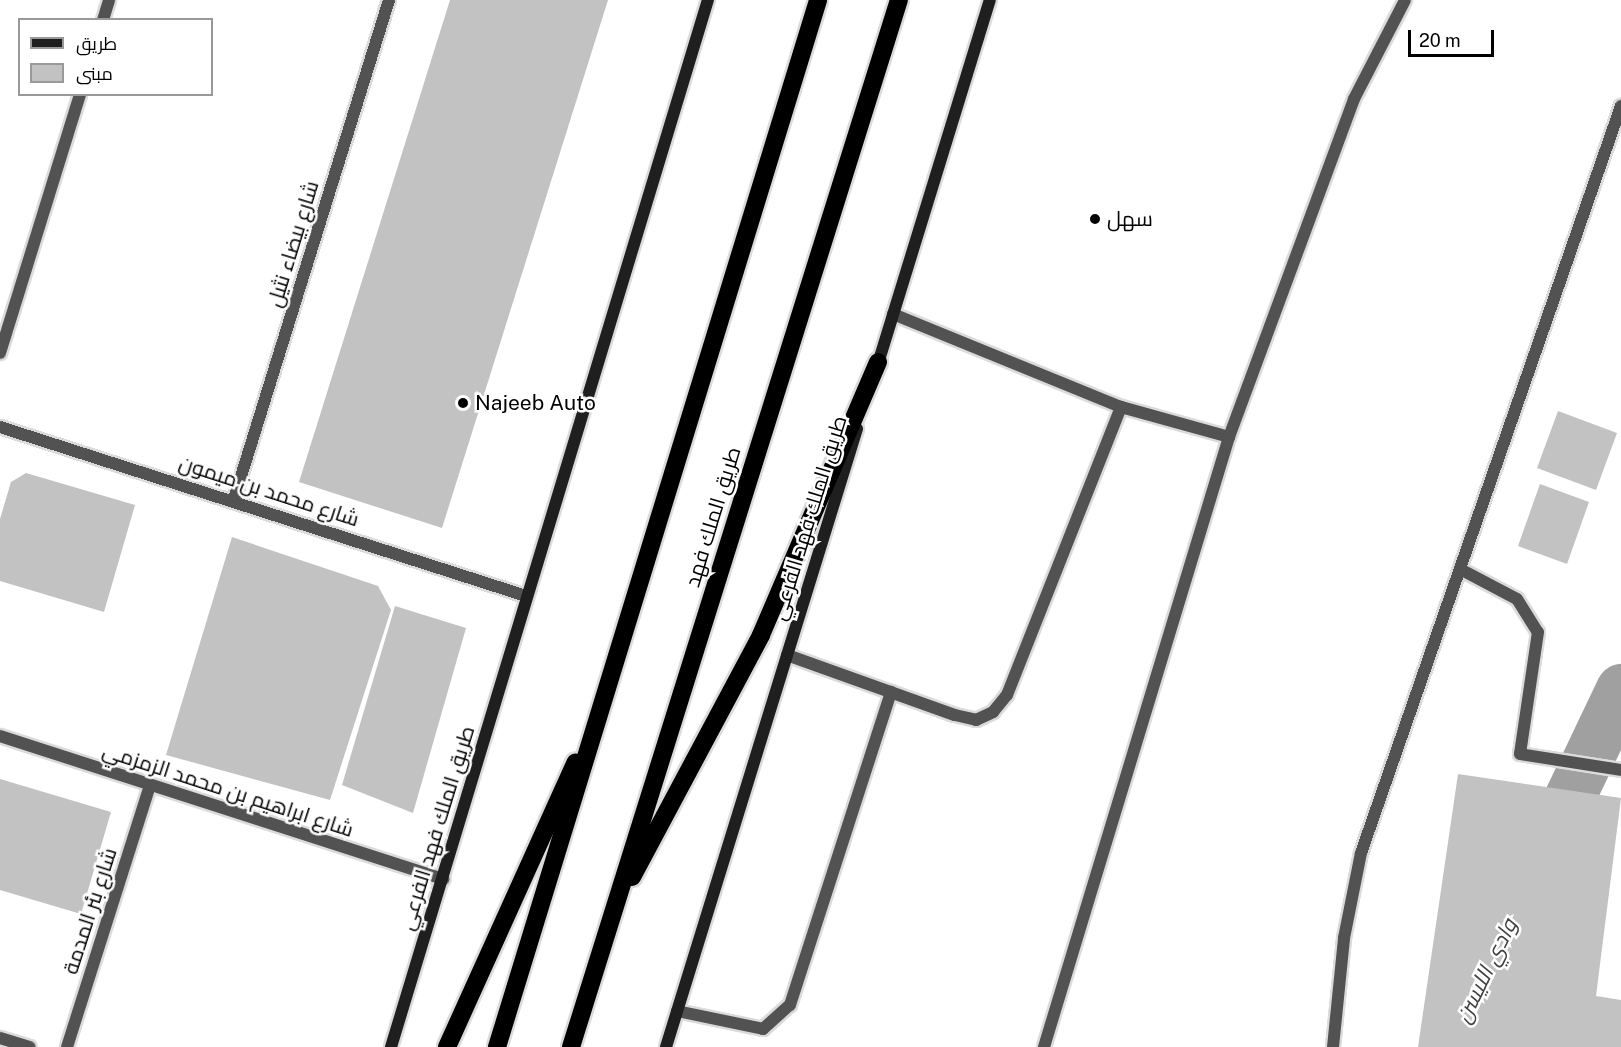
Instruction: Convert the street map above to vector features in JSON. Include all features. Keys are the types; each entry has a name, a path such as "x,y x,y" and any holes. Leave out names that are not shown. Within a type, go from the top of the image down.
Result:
{"highway":[{"path":"497,1047 818,0"},
{"name":"طريق الملك فهد","path":"571,1047 899,0"},
{"path":"612,915 761,635 878,362"},
{"path":"447,1047 606,693"}],"street":[{"path":"104,18 109,0"},
{"name":"شارع بيضاء نثيل","path":"234,499 390,0"},
{"name":"طريق الملك فهد الفرعي","path":"391,1047 444,879 526,596 708,0"},
{"name":"طريق الملك فهد الفرعي","path":"666,1047 990,0"},
{"path":"1044,1047 1229,437 1354,99 1405,0"},
{"path":"0,353 79,96"},
{"path":"1334,1047 1344,938 1361,853 1621,106"},
{"path":"893,314 1120,406 1229,437"},
{"path":"787,655 976,720 993,712 1007,695 1120,406"},
{"name":"شارع محمد بن ميمون","path":"0,427 234,499 526,596"},
{"path":"1460,569 1517,599 1538,632 1520,754 1621,770"},
{"path":"677,1011 763,1029 790,1005 891,692"},
{"name":"شارع ابراهيم بن محمد الزمزمي","path":"0,736 444,879"},
{"name":"شارع بئر المدمة","path":"67,1047 150,786"},
{"path":"0,1038 30,1047"}],"building":[{"path":"450,0 608,0 442,528 299,482"},
{"path":"1558,411 1617,433 1596,490 1537,468"},
{"path":"26,473 135,505 104,612 0,581 0,519 11,482"},
{"path":"1540,484 1589,502 1567,564 1518,546"},
{"path":"232,537 378,586 391,610 330,800 166,755"},
{"path":"395,606 466,628 413,813 342,785"},
{"path":"1458,774 1621,798 1596,996 1621,1000 1621,1047 1418,1047"},
{"path":"0,779 111,812 81,914 0,890"}],"waterway":[{"name":"وادي الليسن","path":"1560,817 1621,689"}],"place":[{"name":"سهل","path":"1095,219"},
{"name":"Najeeb Auto","path":"463,403"}]}
